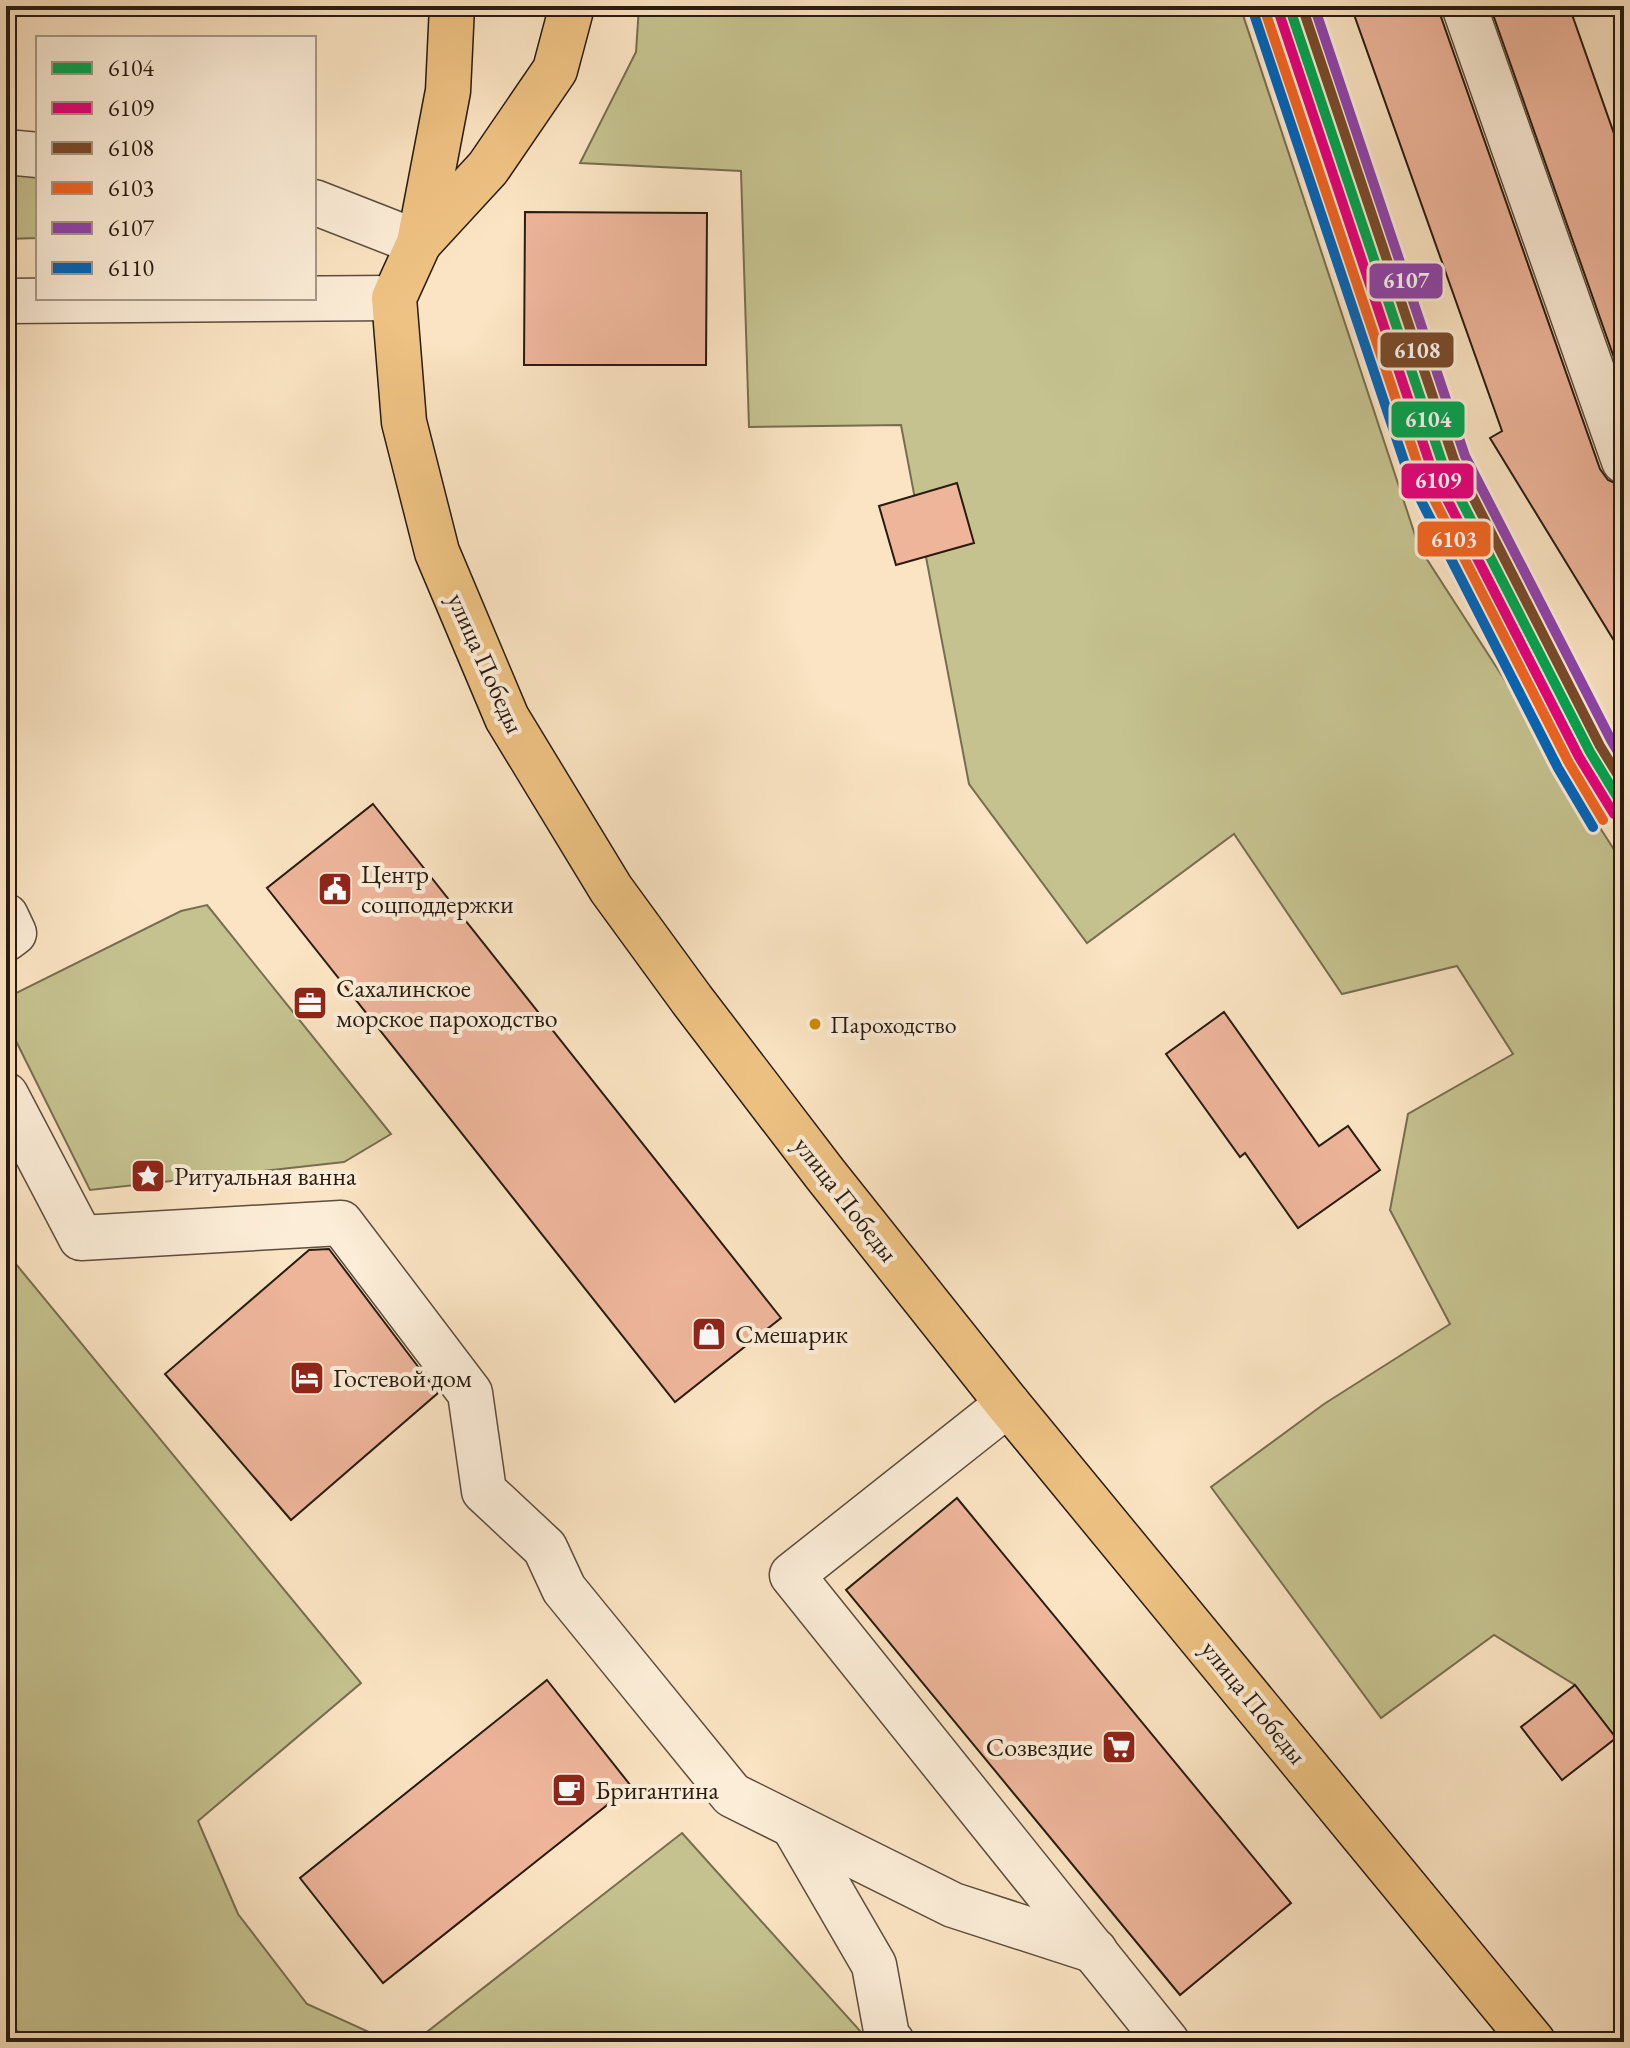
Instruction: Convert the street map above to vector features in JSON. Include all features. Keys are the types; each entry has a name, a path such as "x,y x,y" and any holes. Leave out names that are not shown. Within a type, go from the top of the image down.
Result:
{"main road":[{"name":"улица Победы","path":"452,6 448,91 419,243 394,298 404,422 437,552 507,718 620,901 825,1174 1008,1404 1533,2042"},
{"name":"улица Победы","path":"419,243 488,168 555,70 572,6"}],"street":[{"path":"1464,6 1624,461"},
{"path":"6,152 36,155"},
{"path":"316,203 419,243"},
{"path":"316,299 394,298"},
{"path":"6,301 135,300"},
{"path":"6,916 14,933 6,939"},
{"path":"6,1095 81,1238 341,1223 470,1393 484,1491 545,1548 564,1589 732,1795 953,1905 1095,1951"},
{"path":"1008,1404 792,1575 1167,2042"},
{"path":"794,1827 874,1965 887,2036 892,2042"}],"shaded area":[{"path":"639,6 1240,6 1419,547 1624,865 1624,1745 1575,1685 1494,1635 1381,1718 1211,1487 1324,1404 1450,1324 1390,1210 1408,1114 1513,1054 1457,966 1342,994 1234,834 1087,943 969,784 901,425 749,427 741,171 580,163 636,52"},
{"path":"6,171 36,174 36,238 6,239"},
{"path":"207,905 391,1134 344,1162 90,1190 6,1021 6,998 181,911"},
{"path":"6,1252 361,1683 198,1821 238,1914 307,2004 391,2042 25,2042 6,2015"},
{"path":"682,1833 870,2042 414,2042"}],"building":[{"path":"1351,6 1440,6 1440,14 1600,469 1608,480 1624,485 1624,657 1490,438 1502,431"},
{"path":"1490,6 1569,6 1624,162 1624,386"},
{"path":"525,212 707,213 706,365 524,365"},
{"path":"957,483 974,543 896,565 879,506"},
{"path":"373,804 781,1318 675,1402 267,888"},
{"path":"1224,1012 1319,1146 1348,1126 1380,1170 1298,1228 1245,1153 1240,1157 1166,1054"},
{"name":"Гостевой дом","path":"329,1249 438,1393 291,1520 165,1374 309,1250"},
{"path":"957,1498 1291,1903 1180,1995 846,1590"},
{"path":"547,1680 631,1786 383,1983 300,1878"},
{"path":"1575,1685 1616,1738 1562,1780 1521,1727"}],"transit line":[{"name":"6104","path":"1289,6 1443,465 1590,752 1624,808"},
{"name":"6108","path":"1302,6 1454,460 1600,746 1624,785"},
{"name":"6107","path":"1314,6 1465,456 1624,762"},
{"name":"6109","path":"1278,10 1432,470 1579,757 1614,814"},
{"name":"6103","path":"1266,14 1421,474 1569,763 1603,820"},
{"name":"6110","path":"1255,17 1410,479 1558,768 1593,827"}],"place":[{"name":"Центр соцподдержки","path":"335,889"},
{"name":"Сахалинское морское пароходство","path":"310,1003"},
{"name":"Пароходство","path":"815,1024"},
{"name":"Ритуальная ванна","path":"148,1176"},
{"name":"Смешарик","path":"709,1334"},
{"name":"Гостевой дом","path":"307,1378"},
{"name":"Созвездие","path":"1119,1747"},
{"name":"Бригантина","path":"569,1790"}]}
